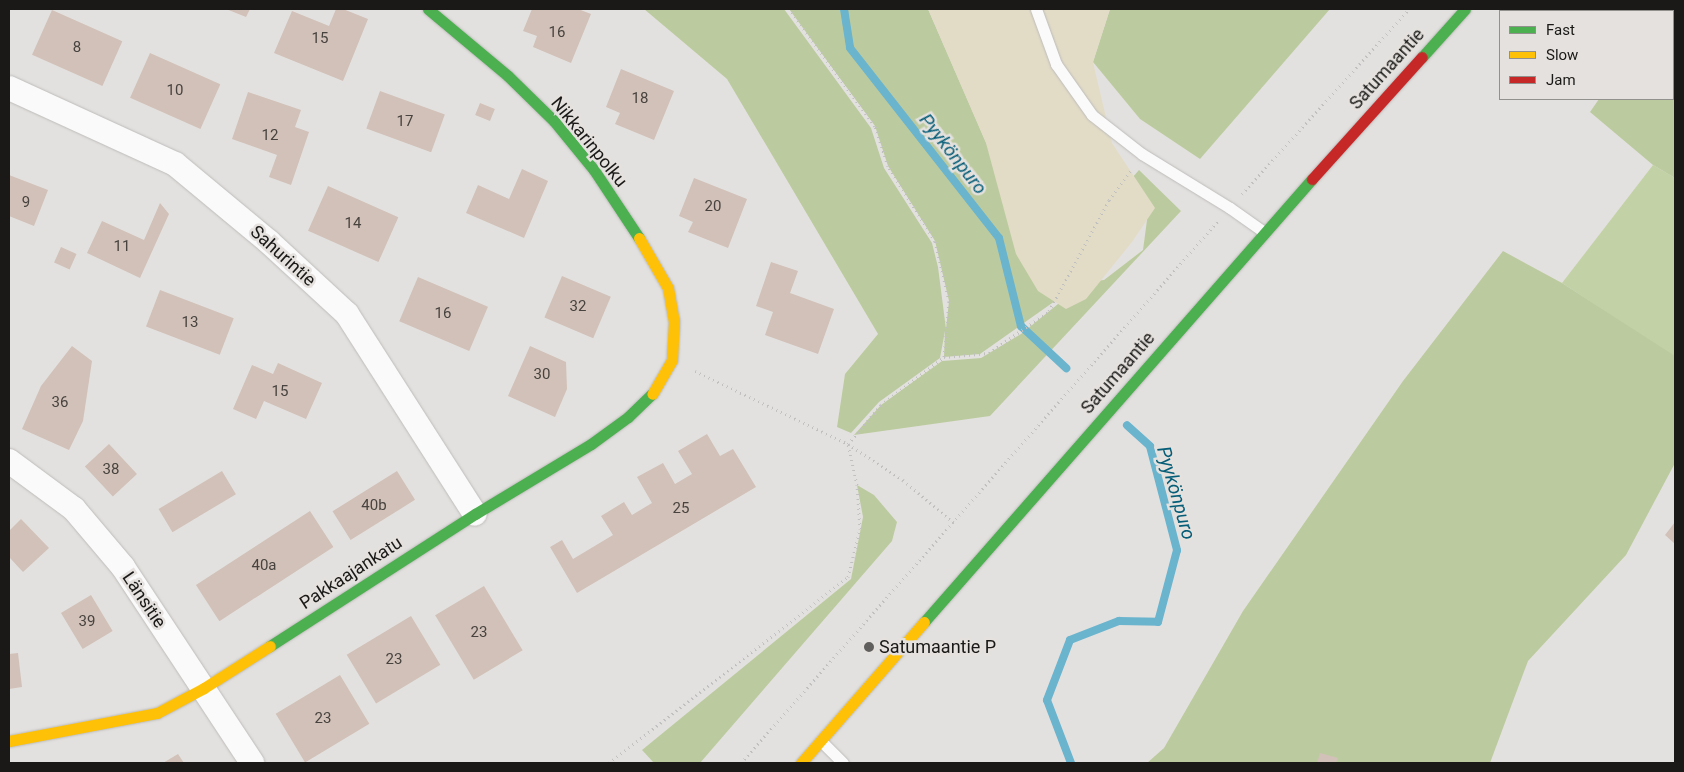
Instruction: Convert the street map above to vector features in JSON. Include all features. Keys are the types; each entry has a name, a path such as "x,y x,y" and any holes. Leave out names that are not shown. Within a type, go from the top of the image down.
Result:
{"street":[{"name":"Nikkarinpolku","path":"428,9 508,76 554,121 594,170 647,250 668,288 674,321 672,360"},
{"name":"Satumaantie","path":"801,763 1264,232 1465,9"},
{"name":"Sahurintie","path":"9,88 175,164 269,242 347,314 475,514"},
{"name":"Pakkaajankatu","path":"9,741 157,713 204,688 475,514 591,444 628,417 653,393 672,360"},
{"name":"Länsitie","path":"9,461 74,509 123,568 252,763"}],"lane":[{"path":"1036,9 1056,64 1092,115 1142,154 1230,208 1264,232"},
{"path":"821,741 843,763"}],"path":[{"path":"789,9 875,126 888,166 936,241 949,301 944,357"},
{"path":"741,763 1230,208 1409,9"},
{"path":"848,444 881,405 944,357 989,353 1049,311 1110,200 1142,154"},
{"path":"672,360 848,444 903,480 954,523"},
{"path":"609,763 848,576 860,529 857,485 848,444"}],"green space":[{"path":"644,9 784,9 871,128 884,168 932,243 938,267 946,329 949,301 935,241 888,166 875,126 789,9 928,9 1055,301 980,354 944,357 945,331 940,358 879,402 851,433 837,427 845,374 878,334 727,79"},
{"path":"1110,9 1330,9 1200,159 1140,119 1093,62"},
{"path":"1675,9 1675,178 1653,165 1590,112 1598,100 1674,100 1674,10 1658,10"},
{"path":"1653,165 1675,178 1675,357 1562,283"},
{"path":"1139,170 1181,211 990,416 854,435 881,405 942,361 981,358 1021,334 1058,304 1068,284 1104,280 1143,250 1147,220 1124,187"},
{"path":"1503,251 1562,283 1675,356 1675,463 1626,555 1528,661 1490,763 1147,763 1164,748 1243,611 1403,381"},
{"path":"857,485 874,495 897,522 892,541 700,763 654,763 642,750 851,579 863,517"}],"sand":[{"path":"928,9 1110,9 1093,62 1112,143 1155,208 1132,242 1086,299 1066,309 1038,291 1016,254 986,143"}],"building":[{"path":"226,9 250,9 246,17"},
{"path":"336,9 343,9 368,19 343,81 274,53 292,11 329,26"},
{"path":"532,9 578,9 591,14 571,63 533,47 537,36 523,31"},
{"path":"52,10 122,41 102,86 32,55"},
{"path":"150,53 220,84 200,129 130,98"},
{"path":"621,69 674,91 654,140 615,124 620,113 606,107"},
{"path":"380,91 445,115 431,152 366,129"},
{"path":"248,92 301,110 295,127 309,132 291,185 269,177 277,155 232,139"},
{"path":"480,103 495,109 490,121 475,115"},
{"path":"522,169 548,181 524,238 466,213 478,185 509,199"},
{"path":"9,175 48,190 34,226 9,216"},
{"path":"694,178 747,199 728,248 688,232 693,222 679,216"},
{"path":"328,186 398,217 378,262 308,231"},
{"path":"160,203 169,214 140,278 87,253 102,221 144,240"},
{"path":"61,247 77,254 70,269 54,263"},
{"path":"771,262 798,271 790,293 834,309 818,354 765,335 773,312 756,306"},
{"path":"562,276 611,297 593,338 544,317"},
{"path":"418,277 488,307 469,351 399,321"},
{"path":"160,290 234,318 220,355 146,326"},
{"path":"72,346 92,361 83,421 69,450 22,429 41,386"},
{"path":"530,346 566,362 567,389 555,417 508,396"},
{"path":"278,363 322,383 306,419 264,401 256,419 233,409 252,365 273,374"},
{"path":"707,434 720,456 733,449 756,487 577,593 550,547 562,540 573,559 613,535 601,516 624,502 632,515 652,503 637,477 663,463 675,484 692,474 678,451"},
{"path":"109,444 137,474 113,496 85,467"},
{"path":"222,471 236,494 172,532 159,509"},
{"path":"397,471 415,500 351,540 333,511"},
{"path":"310,511 333,547 219,621 196,585"},
{"path":"21,519 49,548 23,572 9,557 9,531"},
{"path":"1675,522 1675,544 1665,535"},
{"path":"484,586 523,650 474,680 435,615"},
{"path":"91,595 113,631 83,649 61,613"},
{"path":"411,616 440,665 376,703 347,655"},
{"path":"18,653 22,687 9,689 9,654"},
{"path":"340,675 369,724 305,762 276,714"},
{"path":"1320,753 1338,758 1336,763 1317,763"},
{"path":"178,754 184,763 163,763"}],"waterway":[{"name":"Pyykönpuro","path":"844,9 850,48 999,238 1021,326 1066,368"},
{"name":"Pyykönpuro","path":"1071,763 1047,700 1070,640 1119,621 1158,622 1177,550 1150,446 1127,425"}],"traffic: fast":[{"path":"428,9 508,76 554,121 594,170 639,238"},
{"path":"1422,57 1465,9"},
{"path":"924,622 1312,179"},
{"path":"270,646 475,514 591,444 628,417 652,394"}],"traffic: slow":[{"path":"639,238 668,288 674,321 672,360 652,394"},
{"path":"801,763 924,622"},
{"path":"9,741 157,713 204,688 270,646"}],"traffic: jam":[{"path":"1312,179 1422,57"}],"place":[{"name":"Satumaantie P","path":"869,647"}]}
